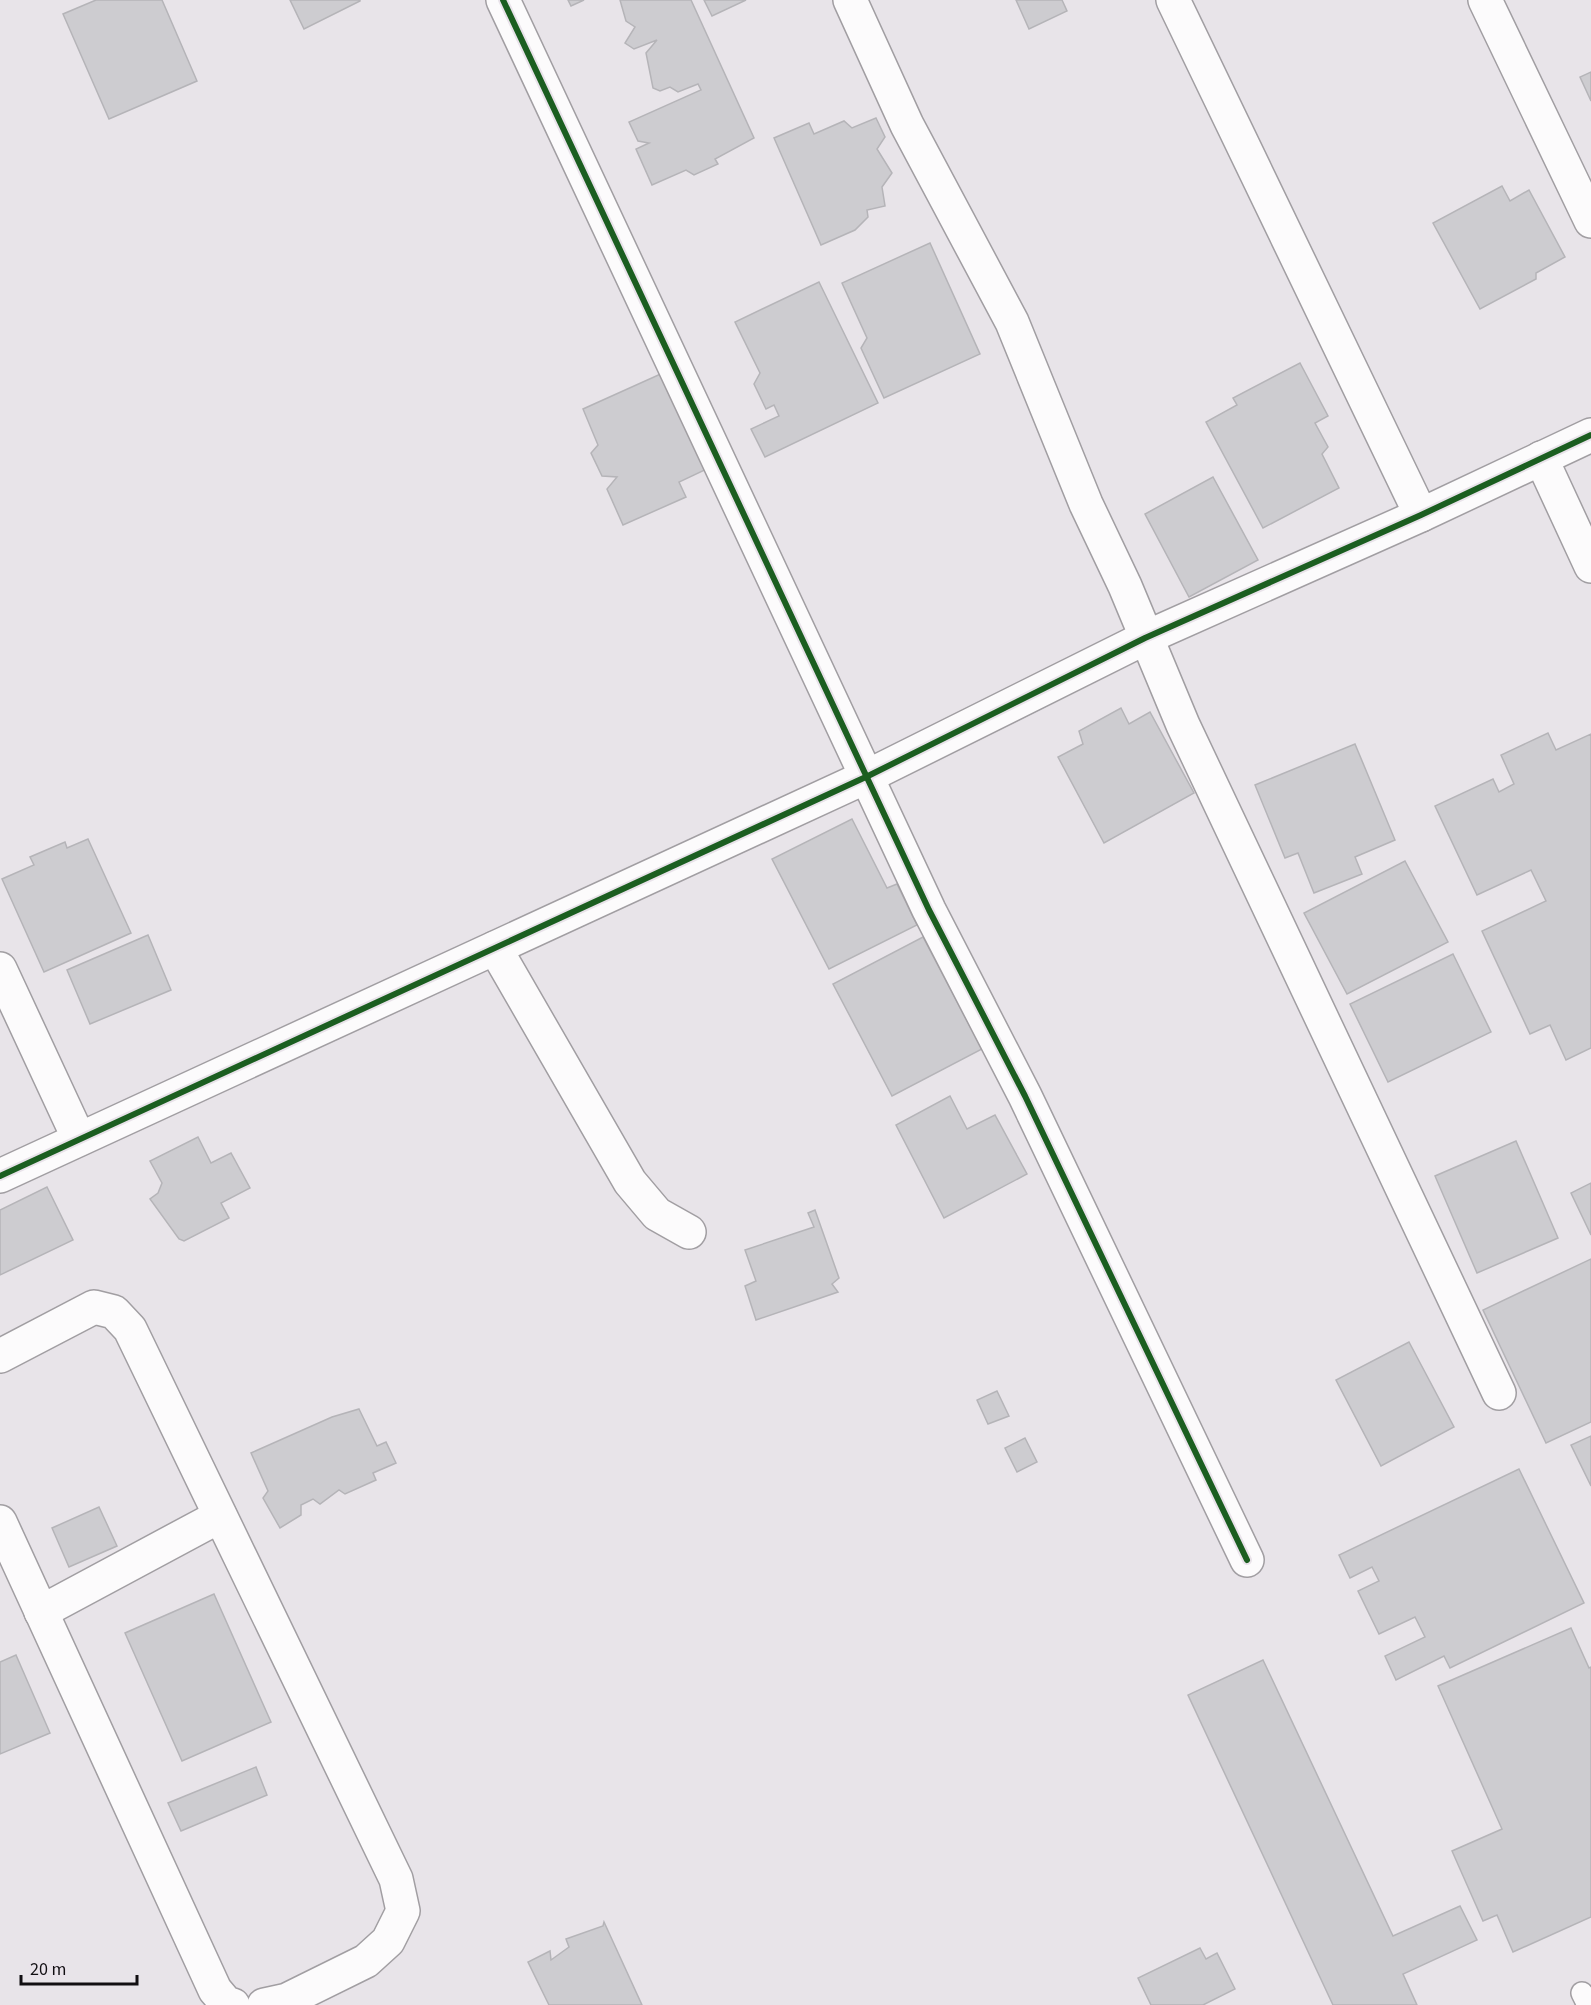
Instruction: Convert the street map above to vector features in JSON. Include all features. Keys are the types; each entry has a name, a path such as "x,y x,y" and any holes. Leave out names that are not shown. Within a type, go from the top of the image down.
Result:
{"street":[{"path":"503,0 929,910 1025,1096 1247,1560"},
{"path":"850,0 908,125 1012,322 1086,504 1183,725 1499,1393"},
{"path":"1173,0 1421,515"},
{"path":"1485,0 1591,221"},
{"path":"0,1176 868,776 1145,638 1421,515 1591,435"},
{"path":"1541,458 1591,566"},
{"path":"495,948 630,1182 657,1214 689,1232"},
{"path":"0,969 79,1139"},
{"path":"0,1356 94,1307 114,1312 130,1329 396,1879 403,1911 388,1941 366,1961 287,2000 264,2005"},
{"path":"41,1612 220,1516"},
{"path":"0,1522 215,1990 226,2003 233,2005"}],"building":[{"path":"96,0 162,0 197,81 109,119 63,14"},
{"path":"290,0 360,0 360,1 304,29"},
{"path":"568,0 584,0 571,6"},
{"path":"620,0 691,0 754,138 715,159 718,164 694,175 686,170 652,185 636,149 649,143 638,141 629,122 701,90 698,84 678,92 670,87 660,91 653,88 646,53 657,40 634,49 625,43 635,27 626,21"},
{"path":"704,0 746,0 712,16"},
{"path":"1016,0 1062,0 1067,11 1029,29"},
{"path":"1591,72 1591,101 1580,77"},
{"path":"876,118 885,137 877,149 892,173 882,187 885,206 867,210 868,217 855,230 821,245 774,138 809,123 814,134 844,121 852,128"},
{"path":"1502,186 1510,201 1529,190 1565,257 1536,273 1536,279 1480,309 1433,223"},
{"path":"930,243 980,354 884,398 861,348 867,338 842,283"},
{"path":"819,282 878,403 765,457 751,429 779,416 774,405 766,409 754,384 760,373 735,322"},
{"path":"1300,363 1328,416 1315,423 1328,447 1322,454 1339,488 1263,528 1206,422 1237,405 1233,398"},
{"path":"665,372 709,468 679,482 686,497 623,525 607,489 617,477 602,476 591,453 598,445 583,409"},
{"path":"1213,477 1258,560 1189,597 1145,514"},
{"path":"1121,708 1129,724 1150,712 1194,793 1104,843 1058,757 1083,744 1079,731"},
{"path":"1548,733 1556,750 1591,734 1591,1048 1566,1060 1550,1025 1530,1034 1482,931 1546,901 1531,870 1477,895 1435,806 1493,779 1499,792 1514,784 1501,755"},
{"path":"1355,744 1395,840 1355,857 1362,874 1314,893 1298,853 1285,858 1255,785"},
{"path":"852,819 887,888 897,884 917,925 829,969 772,859"},
{"path":"88,839 131,933 44,972 2,879 34,865 30,857 65,842 67,848"},
{"path":"1405,861 1448,942 1347,994 1304,913"},
{"path":"148,935 171,990 90,1024 67,970"},
{"path":"923,937 982,1049 892,1096 833,984"},
{"path":"1453,954 1491,1032 1388,1082 1350,1004"},
{"path":"950,1096 967,1129 995,1115 1027,1174 944,1218 896,1125"},
{"path":"198,1137 211,1163 231,1153 250,1188 221,1203 229,1218 184,1241 179,1239 150,1199 158,1193 162,1183 150,1161"},
{"path":"1516,1141 1558,1238 1477,1273 1435,1176"},
{"path":"1591,1183 1591,1235 1571,1193"},
{"path":"47,1187 73,1240 0,1275 0,1210"},
{"path":"815,1210 839,1278 832,1284 838,1292 756,1320 745,1286 756,1281 745,1250 814,1227 808,1213"},
{"path":"1591,1259 1591,1422 1546,1443 1483,1310"},
{"path":"1409,1342 1454,1427 1381,1466 1336,1380"},
{"path":"997,1391 1009,1416 988,1424 977,1400"},
{"path":"359,1409 377,1446 386,1442 396,1463 373,1473 376,1480 345,1494 339,1490 320,1504 313,1499 301,1505 301,1515 280,1528 263,1498 268,1491 251,1453 332,1417"},
{"path":"1591,1436 1591,1486 1571,1445"},
{"path":"1025,1438 1037,1462 1017,1472 1005,1448"},
{"path":"1519,1469 1584,1603 1450,1668 1444,1656 1396,1680 1385,1656 1425,1637 1415,1617 1379,1634 1358,1591 1379,1581 1372,1567 1350,1578 1339,1555"},
{"path":"99,1507 117,1546 69,1567 52,1528"},
{"path":"214,1594 271,1722 182,1761 125,1633"},
{"path":"1571,1628 1589,1668 1591,1667 1591,1917 1513,1952 1497,1915 1483,1921 1452,1851 1502,1829 1438,1686"},
{"path":"16,1655 50,1733 0,1754 0,1662"},
{"path":"1263,1660 1393,1936 1460,1906 1477,1940 1403,1974 1417,2005 1333,2005 1188,1695"},
{"path":"256,1767 267,1795 181,1831 168,1803"},
{"path":"604,1922 642,2005 549,2005 528,1962 550,1951 551,1960 569,1947 566,1939 603,1926"},
{"path":"1200,1948 1206,1959 1217,1953 1235,1989 1203,2005 1151,2005 1138,1978"}],"cycle path":[{"path":"503,0 929,910 1025,1096 1247,1560"},
{"path":"0,1176 868,776 1145,638 1421,515 1591,435"}]}
